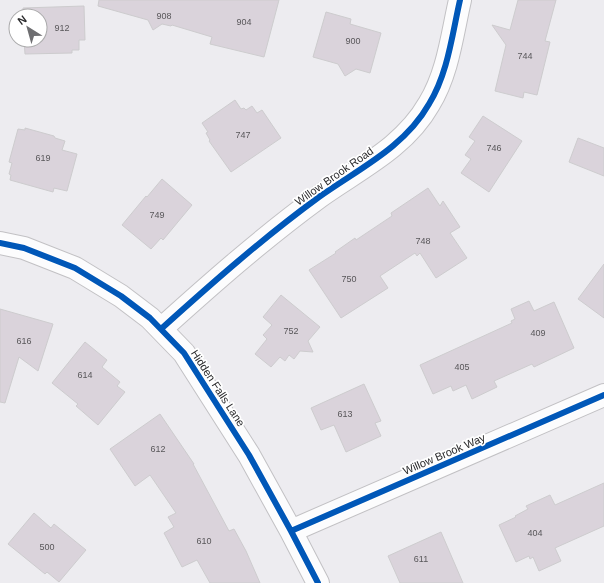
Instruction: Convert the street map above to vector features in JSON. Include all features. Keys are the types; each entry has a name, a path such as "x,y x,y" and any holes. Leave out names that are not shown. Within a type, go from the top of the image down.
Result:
{"street":[{"name":"Willow Brook Road","path":"160,329 236,262 319,198 380,157 399,142 415,125 429,104 440,83 447,60 460,0"},
{"name":"Hidden Falls Lane","path":"0,243 24,248 75,268 121,296 150,318 184,353 249,455 318,583"},
{"name":"Willow Brook Way","path":"291,531 604,395"}],"building":[{"path":"99,0 279,0 264,57 210,44 212,37 172,25 162,24 153,30 148,20 98,6"},
{"path":"518,0 556,0 545,41 550,42 537,95 524,92 523,98 495,91 506,45 492,25 510,30"},
{"path":"84,6 85,40 79,40 79,50 72,50 72,53 25,54 25,48 48,48 48,8 23,8"},
{"path":"326,12 351,19 350,24 381,33 370,73 356,69 345,76 338,64 313,57"},
{"path":"235,100 241,109 244,108 246,110 252,106 257,113 262,110 281,138 231,172 209,141 210,140 206,133 208,132 202,123"},
{"path":"483,116 522,141 489,192 461,173 471,159 465,155 475,141 469,137"},
{"path":"25,128 54,136 55,138 65,141 62,150 77,154 67,191 54,188 53,192 10,180 11,175 9,174 12,163 9,162 18,129 25,130"},
{"path":"578,138 604,148 604,176 569,162"},
{"path":"162,179 192,205 163,240 161,238 151,249 122,225"},
{"path":"428,188 440,206 443,201 460,227 450,233 467,258 436,278 420,253 417,256 415,253 380,276 388,288 341,318 309,270 336,253 335,252 355,238 356,240 392,216 391,213"},
{"path":"604,264 604,318 578,299"},
{"path":"281,295 320,327 308,341 313,352 300,351 294,359 289,355 285,361 280,357 271,367 255,354 267,339 263,335 272,325 263,317"},
{"path":"529,301 534,311 554,302 574,348 534,367 532,364 494,381 497,387 472,399 466,385 453,391 451,386 433,394 420,365 512,323 511,321 515,319 511,309"},
{"path":"0,309 53,324 38,371 19,357 5,403 0,402"},
{"path":"85,342 107,360 102,367 120,382 117,386 125,392 98,425 76,406 78,404 52,383"},
{"path":"364,384 381,421 375,423 381,436 346,452 334,425 321,430 311,408"},
{"path":"160,414 194,464 229,531 234,529 246,551 260,583 210,583 197,560 182,567 164,533 174,527 168,517 176,513 150,475 135,486 110,449"},
{"path":"604,483 604,526 555,548 561,561 539,571 533,557 530,559 529,556 516,562 499,525 516,517 515,516 528,509 526,506 550,495 555,505"},
{"path":"34,513 51,528 54,524 86,550 59,582 47,572 45,574 8,544"},
{"path":"441,532 463,583 400,583 388,556"}],"cycle path":[{"path":"161,329 278,228 319,197 379,156 407,133 429,104 441,80 449,54 460,0"},
{"path":"0,243 24,248 75,268 121,296 150,318 184,353 249,455 318,583"},
{"path":"291,531 604,395"}]}
